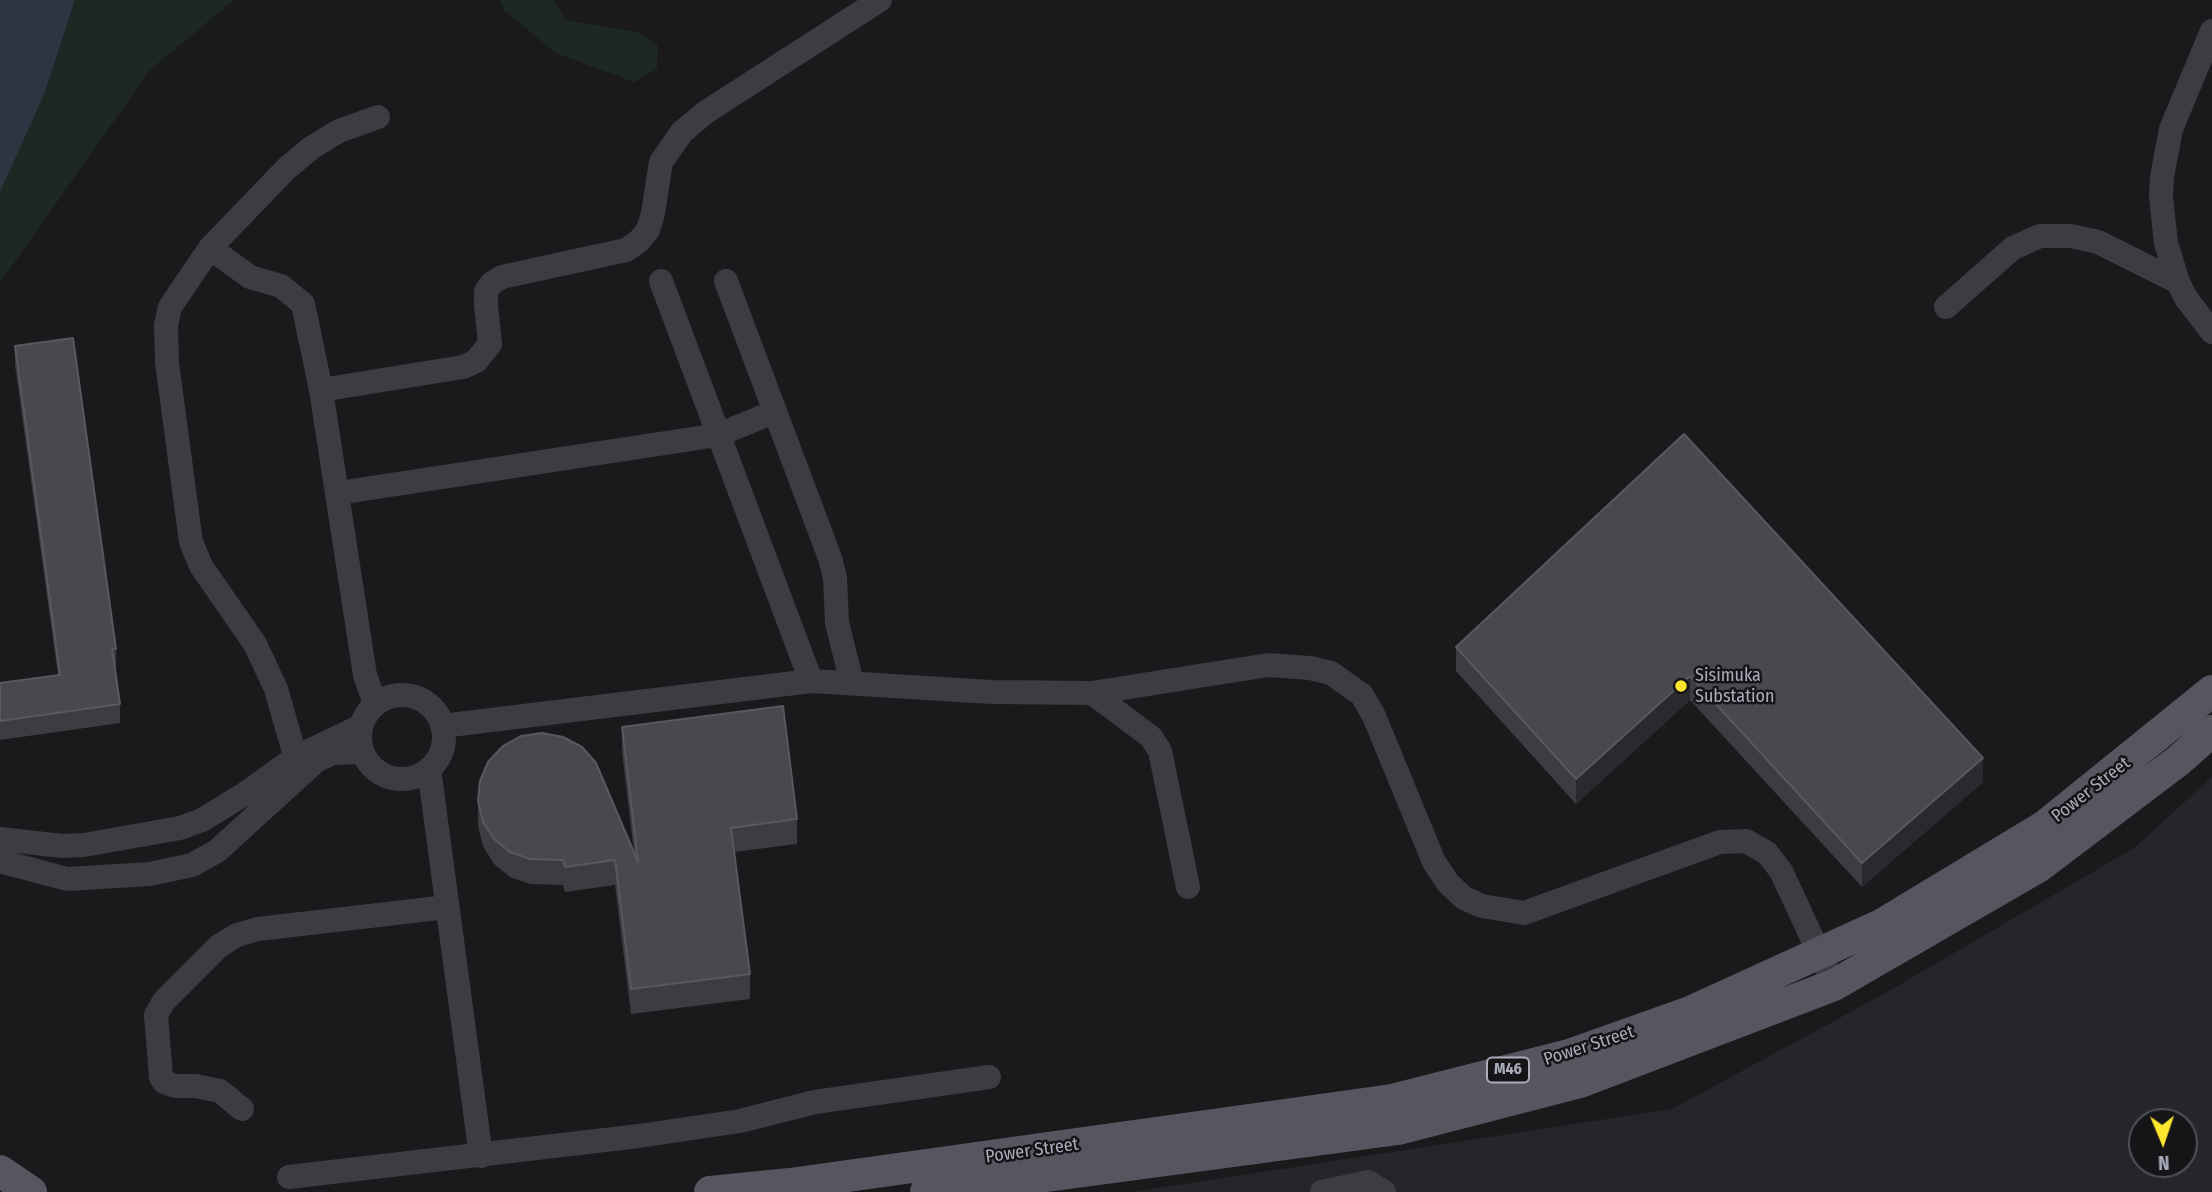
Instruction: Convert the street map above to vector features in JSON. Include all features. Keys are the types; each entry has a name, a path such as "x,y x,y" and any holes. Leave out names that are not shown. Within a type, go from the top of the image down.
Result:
{"main road":[{"name":"Power Street","path":"1575,1069 1690,1012 1883,924 2045,826 2212,691"},
{"name":"Power Street","path":"710,1192 1398,1129 1834,985 2038,867 2178,761 2212,731"},
{"name":"Power Street","path":"926,1192 1050,1162"},
{"path":"0,1171 31,1192"}],"street":[{"path":"321,390 463,367 476,361 485,354 490,344 486,291 492,283 502,277 626,250 638,242 648,230 653,213 661,162 682,132 706,112 880,0"},
{"path":"2212,31 2171,128 2163,167 2161,197 2166,243 2178,282 2186,299 2212,332"},
{"path":"298,765 276,689 255,644 201,566 191,542 167,363 166,325 170,307 210,248 311,148 339,131 378,117"},
{"path":"1946,307 2013,248 2040,236 2071,236 2098,242 2178,282"},
{"path":"210,248 250,277 281,286 303,304 321,390 365,675 375,704"},
{"path":"661,281 811,681"},
{"path":"726,281 835,578 838,623 852,683"},
{"path":"338,493 718,435 774,412"},
{"path":"442,726 811,681 992,692 1092,693 1268,665 1331,673 1346,681 1362,695 1374,716 1434,862 1448,883 1464,898 1482,906 1524,913 1720,842 1746,841 1767,853 1781,871 1834,985"},
{"path":"1092,693 1151,737 1160,751 1188,887"},
{"path":"0,839 62,846 95,843 142,836 202,820 361,726 375,704 387,697 414,697 432,708 442,726 442,749 429,769 404,778 391,777 379,772 362,752 361,726"},
{"path":"0,860 67,879 150,874 192,865 217,851 298,765 333,753 362,752"},
{"path":"429,769 481,1156"},
{"path":"95,843 99,879"},
{"path":"242,1109 220,1091 196,1086 175,1086 164,1082 161,1077 156,1015 164,1001 219,946 237,935 258,929 447,907"},
{"path":"289,1177 481,1156 740,1121 815,1102 989,1077"},
{"path":"1322,1192 1368,1182 1384,1192"}],"shaded area":[{"path":"75,0 234,0 150,70 0,283 0,192 44,95"},
{"path":"500,0 553,0 566,20 639,32 658,46 657,69 634,82 555,53 504,10"},
{"path":"2212,777 2212,1192 1132,1192 1672,1109 1880,996 2134,848"}],"water":[{"path":"0,0 75,0 44,95 0,192"}],"building":[{"path":"73,338 116,649 112,649 120,704 0,721 0,683 60,675 15,346"},
{"name":"Sisimuka Substation","path":"1684,434 1983,758 1862,863 1690,676 1576,779 1456,647"},
{"path":"783,706 797,819 731,828 750,974 631,989 615,860 565,867 563,860 530,859 510,852 494,839 483,822 478,801 480,781 488,762 503,746 521,736 542,733 563,737 582,747 596,763 638,862 622,727"}],"place":[{"name":"Sisimuka Substation","path":"1681,686"}]}
